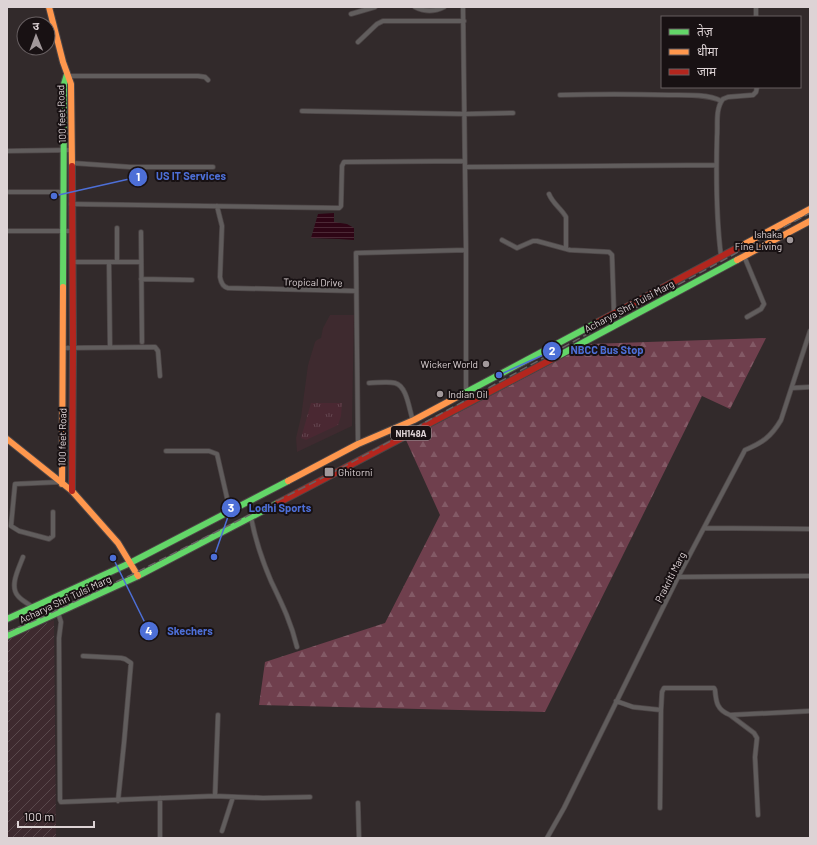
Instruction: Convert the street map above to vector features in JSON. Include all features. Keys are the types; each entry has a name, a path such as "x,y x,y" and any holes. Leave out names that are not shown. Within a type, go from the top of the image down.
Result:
{"main road":[{"path":"49,7 68,75"},
{"name":"100 feet Road","path":"61,483 64,84 68,75"},
{"name":"100 feet Road","path":"68,75 71,84 72,127 72,491"},
{"name":"Acharya Shri Tulsi Marg","path":"7,619 130,563 358,444 413,420 466,393 810,209"},
{"name":"Acharya Shri Tulsi Marg","path":"7,636 138,576 427,425 810,221"},
{"path":"63,283 72,283"},
{"path":"7,440 72,491 118,544 138,576"}],"street":[{"path":"350,14 375,7"},
{"path":"414,7 430,11 438,10 444,7"},
{"path":"463,7 466,393"},
{"path":"358,42 377,24 383,21 464,21"},
{"path":"68,75 198,76 205,77 208,80"},
{"path":"721,257 717,219 716,165 718,108 723,99 728,97 753,95 756,92 757,88"},
{"path":"560,95 611,94 683,96 712,98 721,101"},
{"path":"302,111 464,114 513,112"},
{"path":"64,126 72,127"},
{"path":"7,152 72,150"},
{"path":"71,204 339,208 341,206 342,166 344,162 465,161"},
{"path":"72,163 130,167 213,167"},
{"path":"465,167 716,165"},
{"path":"8,192 63,192"},
{"path":"549,194 553,202 564,212 566,217 566,249"},
{"name":"Tropical Drive","path":"217,206 222,226 220,277 222,285 226,288 356,291 358,444"},
{"path":"117,228 117,262"},
{"path":"7,231 72,231"},
{"path":"141,232 140,262 142,342"},
{"path":"502,240 517,248 533,241 537,241 566,249 610,253 612,256 614,314"},
{"path":"356,291 357,252 466,250"},
{"path":"744,256 764,304 761,309 747,317"},
{"path":"72,262 140,262"},
{"path":"109,262 110,347"},
{"path":"141,279 192,280"},
{"name":"Prakriti Marg","path":"547,838 564,808 678,577 745,450 760,444 774,432 781,420 810,332"},
{"path":"63,348 156,347 158,351 160,376"},
{"path":"370,383 395,383 402,388 405,392 413,420"},
{"path":"792,388 810,387"},
{"path":"166,451 209,452 217,454 230,511"},
{"path":"53,512 53,536 49,539 18,532 11,526 15,484 61,483"},
{"path":"251,517 258,548 292,626 297,647"},
{"path":"704,528 810,529"},
{"path":"23,557 17,574 15,588 18,597 34,608"},
{"path":"678,577 810,576"},
{"path":"58,613 61,626 59,638 60,801 118,801 215,796 263,798 310,797"},
{"path":"83,656 121,658 128,661 131,665 118,801"},
{"path":"660,808 662,692 665,688 714,688 717,706 720,710 730,715 754,733 757,738 755,760 758,815"},
{"path":"616,701 633,707 661,710"},
{"path":"730,715 810,711"},
{"path":"215,796 218,714"},
{"path":"222,831 234,797"},
{"path":"160,798 160,838"},
{"path":"358,803 359,838"}],"shaded area":[{"path":"334,213 334,222 347,224 354,228 354,240 311,238 318,214"},
{"path":"330,315 354,315 352,426 297,452 296,438 301,417 308,365 315,342 321,338 323,328"},
{"path":"54,620 56,838 7,838 7,640"}],"green space":[{"path":"766,338 730,409 702,396 545,712 259,705 265,662 385,623 440,515 406,440 589,344"},
{"path":"311,403 342,403 341,416 338,425 306,440 301,438"}],"railway":[{"path":"7,632 137,572 330,474 810,213"}],"traffic: fast":[{"path":"63,287 64,84 67,74"},
{"path":"558,356 737,260"},
{"path":"459,396 598,322"},
{"path":"7,619 130,563 288,481"},
{"path":"7,636 138,576 278,503"}],"traffic: slow":[{"path":"49,7 63,62 71,84 72,166"},
{"path":"741,246 810,209"},
{"path":"737,260 810,221"},
{"path":"62,484 63,287"},
{"path":"288,481 358,444 414,420 459,396"},
{"path":"7,439 72,491 118,543 138,576"}],"traffic: jam":[{"path":"72,166 72,491"},
{"path":"598,322 741,246"},
{"path":"278,503 558,356"}],"place":[{"name":"US IT Services","path":"54,196"},
{"name":"Ishaka Fine Living","path":"790,240"},
{"name":"Wicker World","path":"486,364"},
{"name":"NBCC Bus Stop","path":"499,375"},
{"name":"Indian Oil","path":"440,394"},
{"name":"Ghitorni","path":"329,472"},
{"name":"Lodhi Sports","path":"214,557"},
{"name":"Skechers","path":"113,558"}]}
